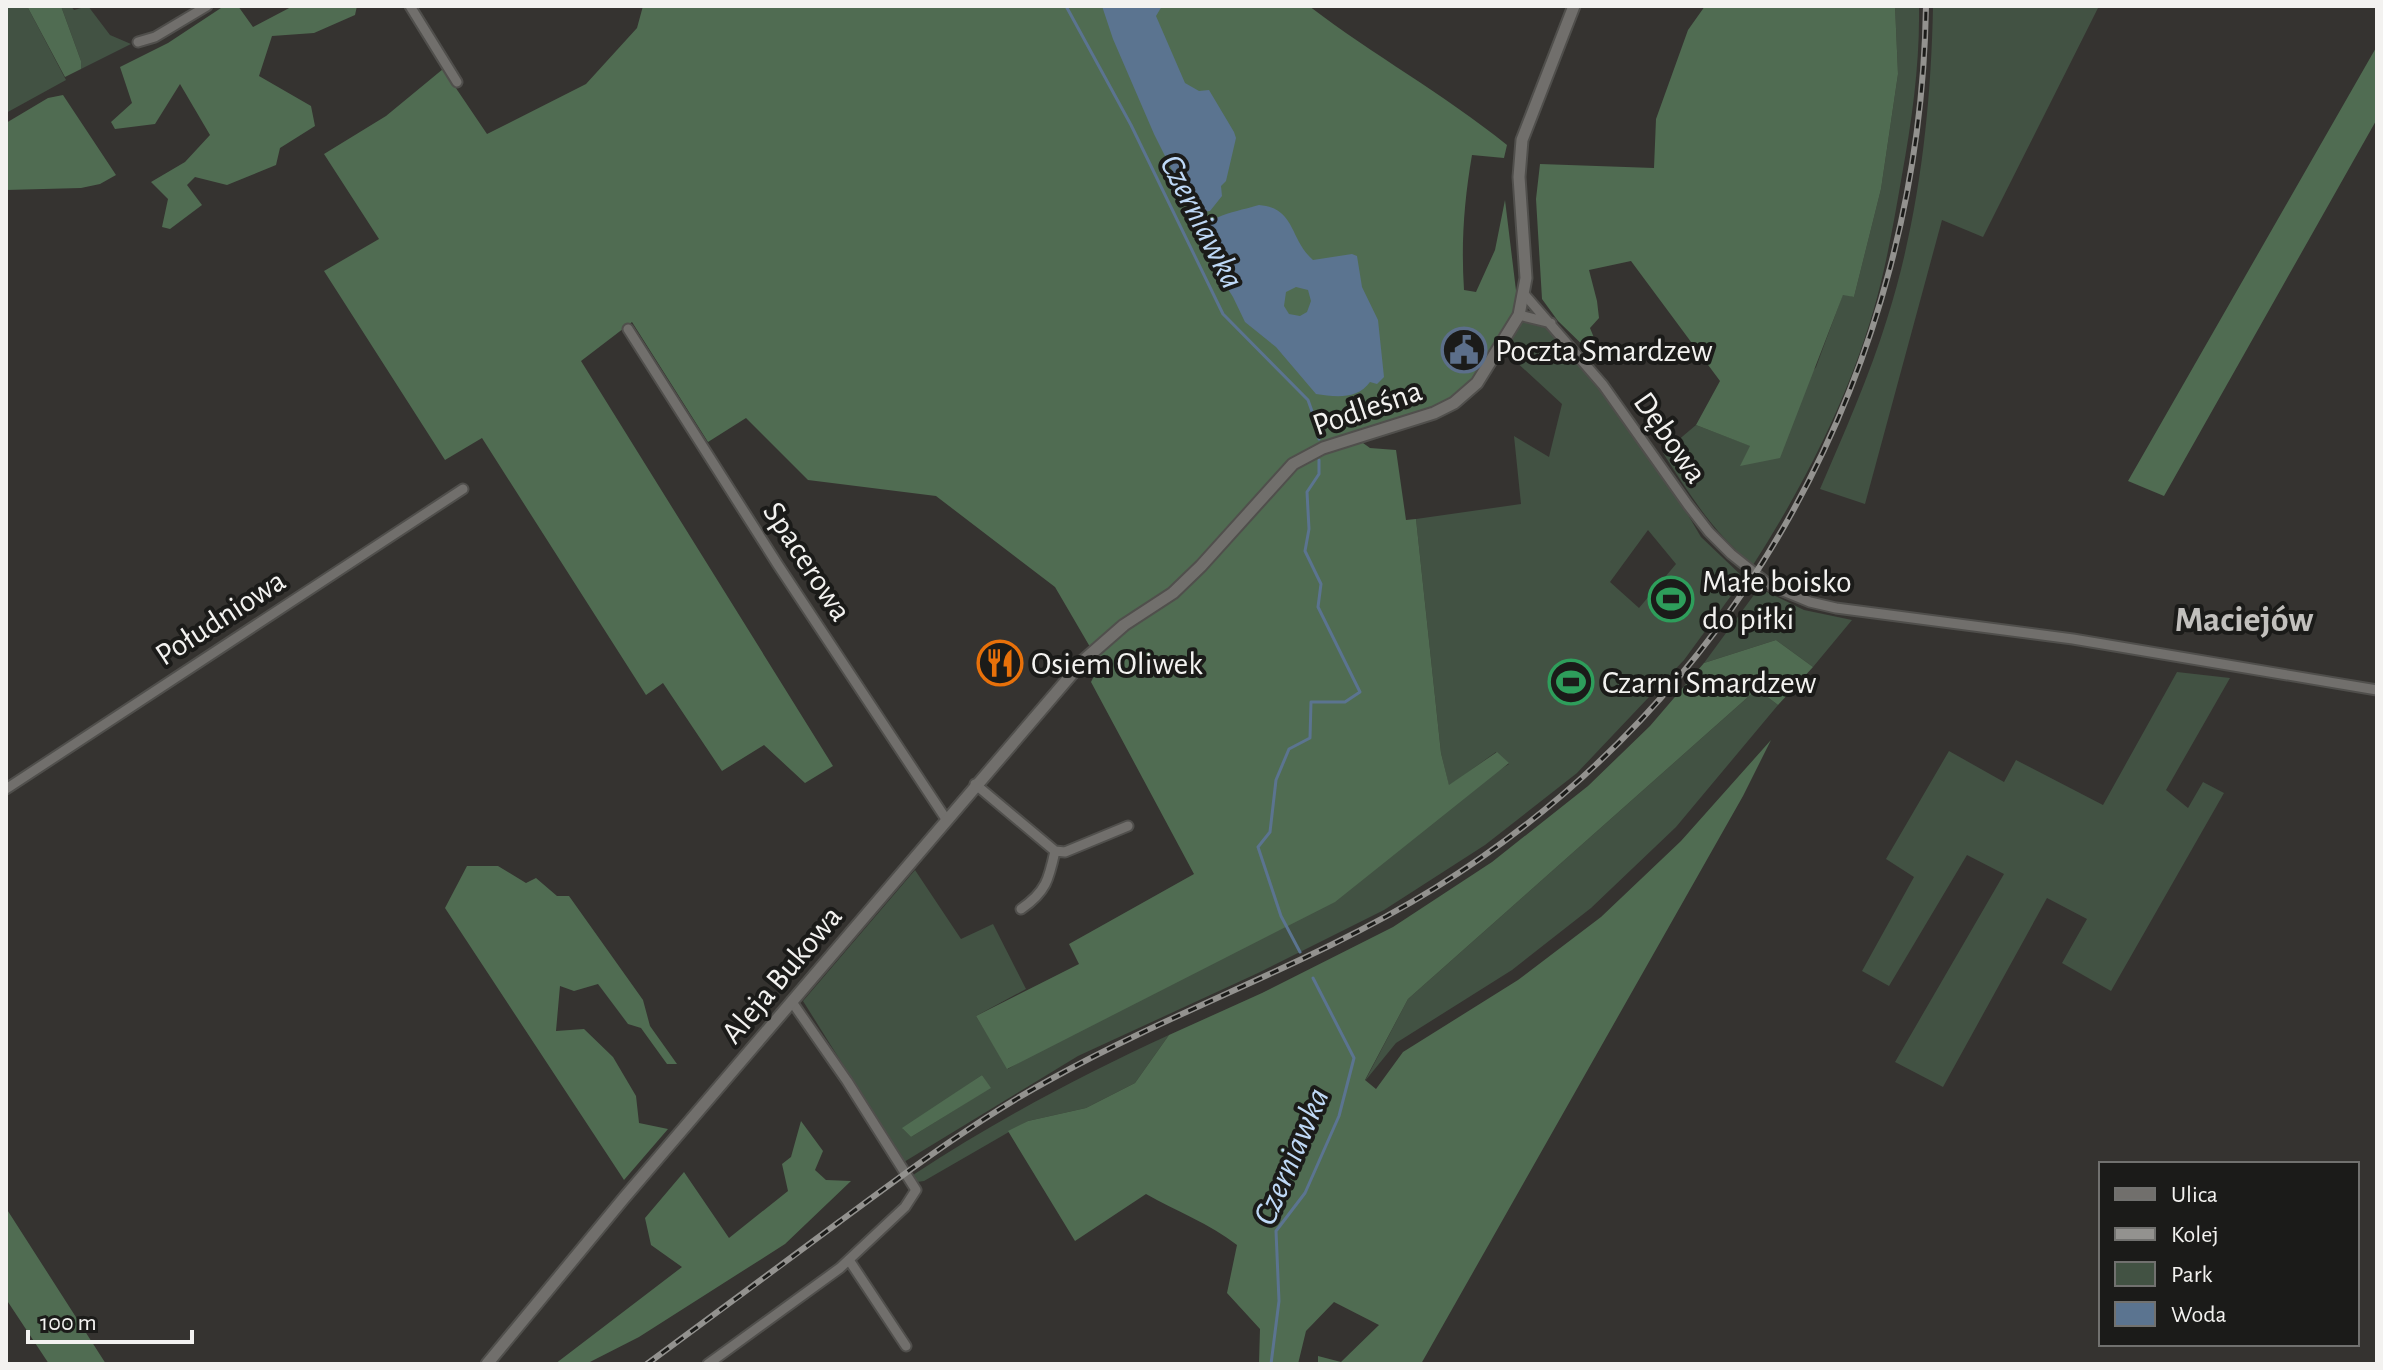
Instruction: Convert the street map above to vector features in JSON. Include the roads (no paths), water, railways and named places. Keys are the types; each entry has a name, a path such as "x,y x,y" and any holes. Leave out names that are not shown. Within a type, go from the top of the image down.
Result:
{"street":[{"path":"138,42 155,37 207,6"},
{"path":"410,6 457,82"},
{"name":"Podleśna","path":"1124,625 1184,582 1293,464 1323,448 1434,413 1464,396 1487,369 1519,315 1524,294 1526,278 1519,177 1522,140 1574,6"},
{"name":"Dębowa","path":"1524,294 1603,385 1709,532 1755,575 1792,595 1836,608 2073,639 2377,690"},
{"path":"1519,315 1551,323"},
{"name":"Spacerowa","path":"628,329 778,565 946,819"},
{"name":"Południowa","path":"6,789 463,489"},
{"name":"Aleja Bukowa","path":"487,1364 1064,680 1124,625"},
{"path":"975,784 1055,851 1065,852 1128,826"},
{"path":"1021,909 1039,896 1046,886 1055,851"},
{"path":"708,1364 849,1260 905,1207 916,1190 847,1081 792,1002"},
{"path":"849,1260 906,1346"}],"water":[{"path":"1102,6 1162,6 1156,16 1185,83 1199,91 1209,90 1234,132 1236,138 1226,181 1221,186 1222,196 1210,211 1201,212 1178,182 1154,134"},
{"path":"1259,205 1271,207 1286,218 1305,252 1313,260 1352,254 1357,256 1362,287 1378,320 1384,377 1377,384 1370,382 1359,392 1345,396 1316,394 1276,347 1245,322 1196,238 1205,224 1213,219","holes":["1296,287 1308,290 1311,301 1307,312 1300,316 1289,314 1284,306 1286,292"]}],"waterway":[{"name":"Czerniawka","path":"1066,6 1131,125 1223,314 1308,400 1319,439"},
{"name":"Czerniawka","path":"1300,952 1281,916 1258,847 1270,832 1276,780 1289,749 1310,738 1311,702 1345,702 1360,692 1318,607 1321,584 1305,551 1309,529 1307,492 1319,474 1319,460"},
{"name":"Czerniawka","path":"1271,1364 1279,1301 1276,1231 1305,1193 1339,1116 1354,1058 1313,978"}],"railway":[{"path":"647,1364 917,1165 1025,1094 1100,1053 1342,940 1435,888 1544,810 1640,720 1724,620 1793,510 1849,392 1890,268 1916,139 1926,6"}],"place":[{"name":"Poczta Smardzew","path":"1464,350"},
{"name":"Małe boisko do piłki","path":"1671,599"},
{"name":"Osiem Oliwek","path":"1000,663"},
{"name":"Czarni Smardzew","path":"1571,682"}],"district":[{"name":"Maciejów","path":"2244,618"}]}
